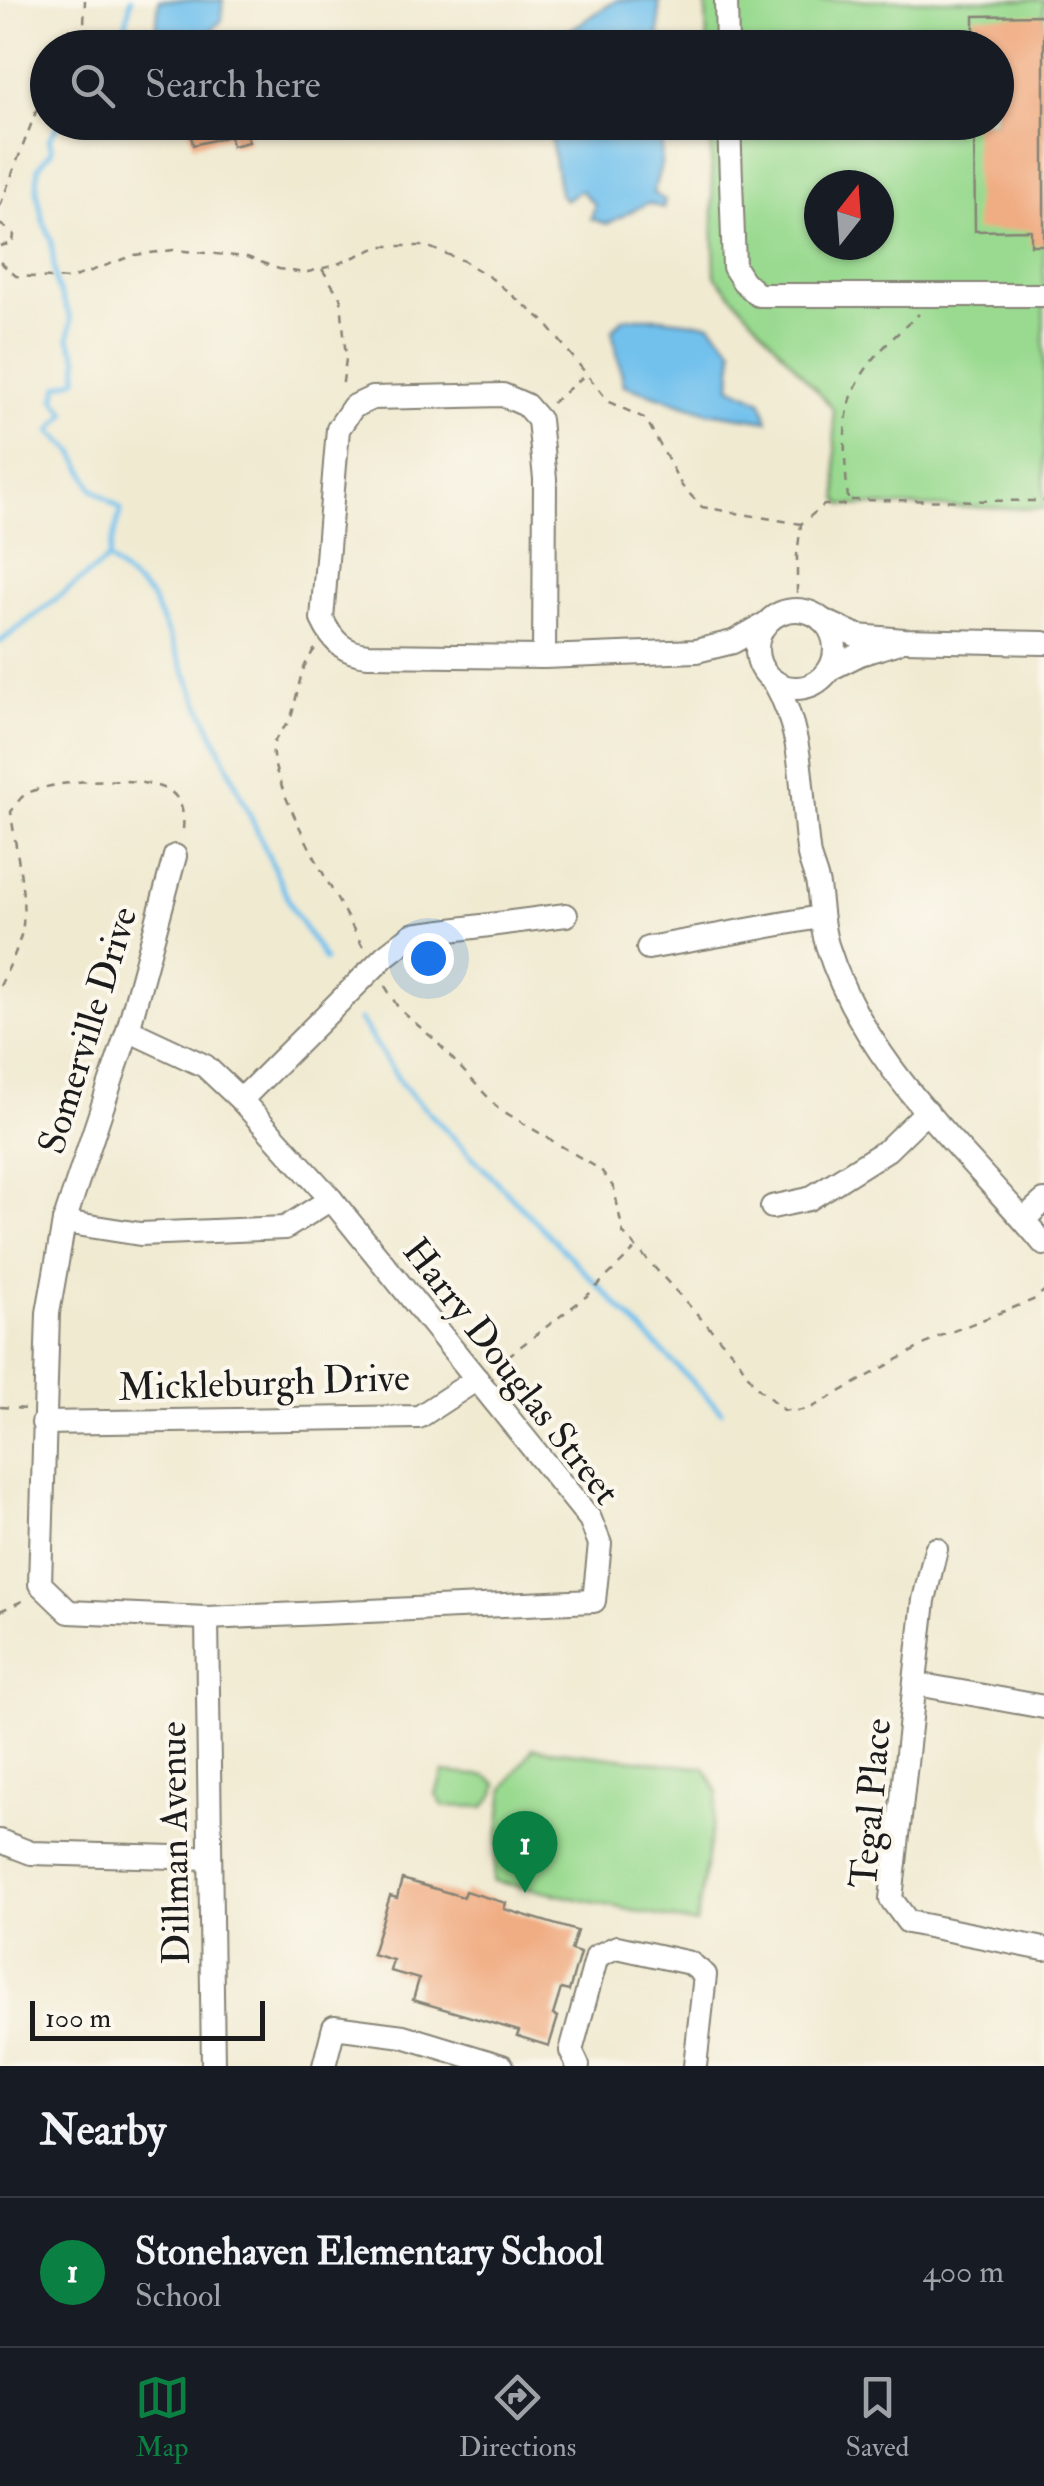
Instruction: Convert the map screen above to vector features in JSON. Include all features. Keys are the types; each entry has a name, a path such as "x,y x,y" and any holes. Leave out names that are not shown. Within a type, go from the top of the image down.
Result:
{"street":[{"path":"726,0 727,30"},
{"path":"730,140 734,267 758,295 1044,295"},
{"path":"544,657 545,479 536,416 516,399 492,394 372,398 353,406 338,430 322,619 346,651 544,657 696,651 732,642 781,612 797,610 858,636 1044,643"},
{"path":"797,736 807,702 825,674 835,646 822,620"},
{"path":"766,624 758,637 757,652 790,708 797,736 808,853 818,884 820,916 842,984 881,1056 1044,1244"},
{"path":"696,651 736,658 799,688 860,654 904,640"},
{"name":"Somerville Drive","path":"46,1590 40,1584 48,1314 64,1222 128,1030 175,856"},
{"path":"241,1100 374,967 412,935 566,915"},
{"path":"648,948 820,916"},
{"name":"Harry Douglas Street","path":"128,1030 206,1066 241,1100 330,1199 478,1379 590,1519 600,1544 594,1601 207,1618"},
{"path":"772,1207 809,1199 888,1150 928,1111"},
{"path":"64,1222 140,1234 285,1228 330,1199"},
{"path":"1024,1220 1044,1201"},
{"name":"Mickleburgh Drive","path":"44,1416 419,1418 478,1379"},
{"name":"Tegal Place","path":"936,1548 924,1600 891,1899 908,1922 1044,1949"},
{"path":"46,1590 68,1612 207,1618"},
{"name":"Dillman Avenue","path":"207,1618 212,2066"},
{"path":"917,1684 1044,1707"},
{"path":"0,1841 30,1853 209,1858"},
{"path":"578,2066 571,2052 598,1956 617,1947 690,1963 705,1975 695,2066"},
{"path":"324,2066 334,2027 403,2036 502,2066"}],"path":[{"path":"80,30 84,24 85,0"},
{"path":"0,206 30,127"},
{"path":"0,224 14,234 13,243 0,246"},
{"path":"0,262 16,276 66,278 135,255 174,250 247,257 279,270 304,274 381,246 426,246 464,261 491,278 543,320 609,402 646,420 682,486 702,506 801,524"},
{"path":"322,269 341,300 346,359 342,392 353,406"},
{"path":"797,610 801,524 824,505 843,506 848,500 843,439 848,404 866,366 919,314"},
{"path":"536,416 585,375"},
{"path":"848,500 1044,500"},
{"path":"328,632 305,662 291,718 279,732 272,750 291,807 374,967 399,1009 435,1040 498,1108 600,1170 614,1188 623,1233 738,1359 755,1386 784,1410 811,1408 861,1383 905,1353 1033,1300 1044,1291"},
{"path":"0,986 16,952 22,926 22,887 11,812 22,796 54,784 120,781 149,784 172,792 181,804 184,830 175,856"},
{"path":"478,1379 588,1295 636,1248"},
{"path":"0,1408 44,1416"},
{"path":"0,1612 46,1590"}],"green space":[{"path":"706,0 1044,0 1044,509 843,505 838,499 833,409 715,276 711,140 1014,140 1014,30 707,30"},
{"path":"533,1748 705,1768 718,1793 696,1924 493,1881 504,1789"},
{"path":"443,1772 486,1776 497,1784 495,1794 484,1807 443,1806 436,1794"}],"water":[{"path":"159,0 223,0 222,20 212,30 156,30"},
{"path":"617,0 659,0 659,30 570,30"},
{"path":"551,140 662,140 661,165 653,193 665,200 663,208 648,203 607,224 591,219 595,205 580,190 565,200 560,194"},
{"path":"624,318 710,324 733,349 731,386 762,401 768,421 708,412 624,385 612,330"}],"building":[{"path":"1044,15 1044,245 1031,245 1031,230 975,231 974,140 1014,140 1014,30 974,30 974,16"},
{"path":"231,140 248,140 249,142 232,146"},
{"path":"402,1879 463,1897 465,1891 506,1903 504,1909 577,1931 571,1950 580,1953 569,1991 561,1989 549,2046 517,2036 519,2031 413,2000 419,1979 390,1971 393,1960 372,1954 390,1896 397,1898"}],"waterway":[{"path":"125,30 131,0"},
{"path":"0,642 108,559 121,509 93,489 74,452 51,431 66,413 55,399 59,386 77,379 78,359 69,339 71,319 56,284 51,239 37,191 38,168 52,150 49,140"},
{"path":"108,559 151,597 293,910 325,960"},
{"path":"360,1020 403,1086 721,1411"}],"place":[{"name":"Stonehaven Elementary School","path":"525,1893"}]}
